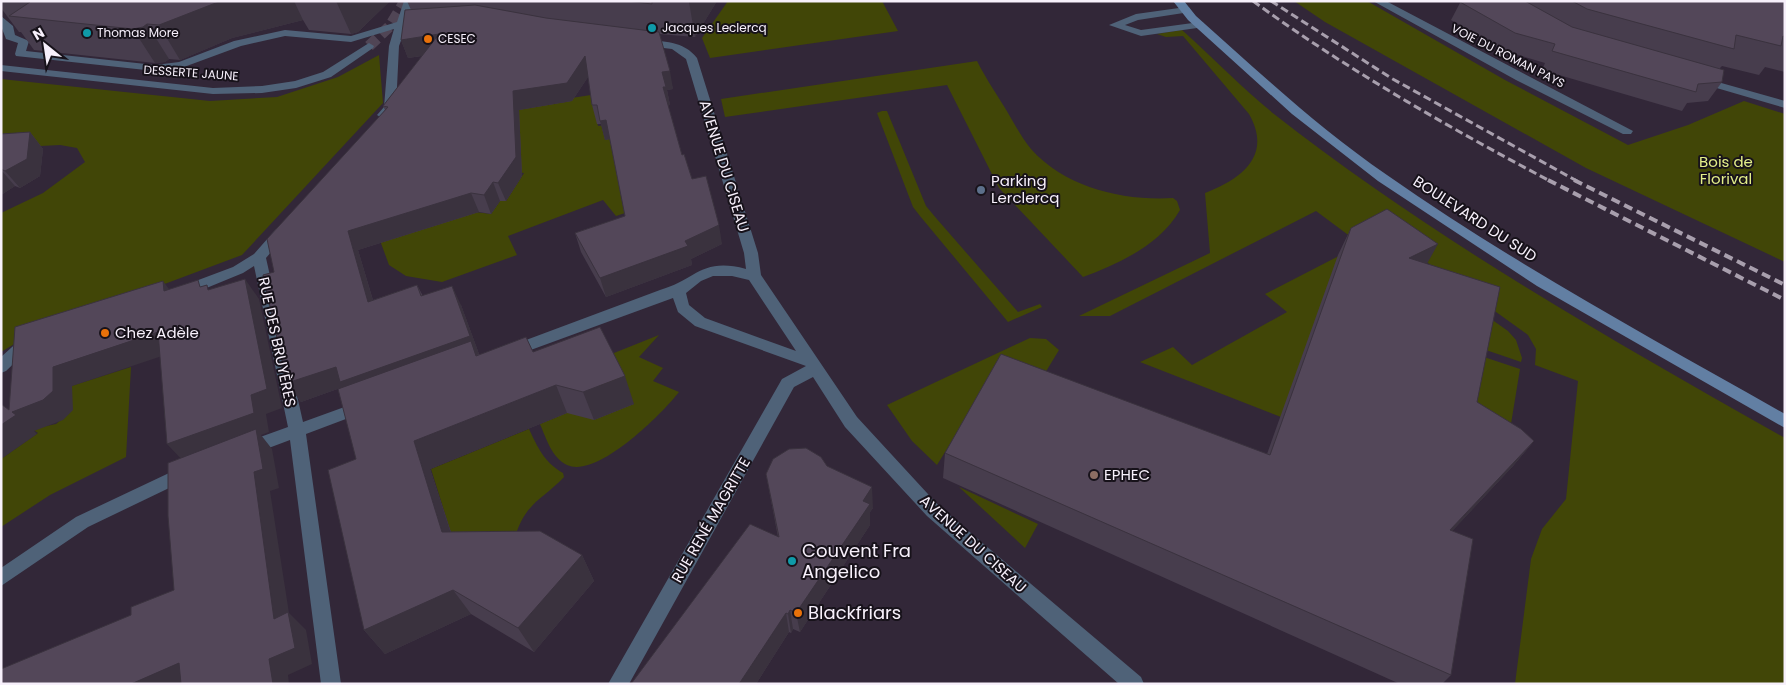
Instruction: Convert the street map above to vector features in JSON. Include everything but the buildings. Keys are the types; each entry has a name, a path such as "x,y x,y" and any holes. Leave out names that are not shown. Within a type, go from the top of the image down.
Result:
{"main road":[{"name":"BOULEVARD DU SUD","path":"1187,11 1296,112 1382,178 1542,282 1785,422"}],"street":[{"path":"370,130 390,108 394,46 409,1"},
{"name":"VOIE DU ROMAN PAYS","path":"1378,1 1473,54 1627,131"},
{"path":"1187,11 1141,33 1114,25 1136,17 1187,11"},
{"path":"1,19 9,28 10,37 24,41 20,54 155,68 180,65 238,43 284,32 351,40 401,24 436,21"},
{"name":"AVENUE DU CISEAU","path":"634,42 673,46 687,52 691,58 751,253 754,276 851,422 933,511 1133,684"},
{"name":"DESSERTE JAUNE","path":"1,68 213,91 242,91 284,87 316,78 340,68 368,46"},
{"path":"1685,76 1785,105"},
{"name":"RUE DES BRUYÈRES","path":"292,220 259,257 297,430 331,684"},
{"path":"171,296 238,270 259,257"},
{"path":"498,356 664,294 678,292 692,278 710,271 732,269 754,276"},
{"path":"678,292 683,308 700,322 814,366"},
{"path":"1,367 28,341 38,338"},
{"name":"RUE RENÉ MAGRITTE","path":"618,684 788,383 814,366"},
{"path":"236,453 377,401"},
{"path":"1,578 82,522 130,497 201,466"}],"green space":[{"path":"728,1 882,1 898,31 710,58 702,38"},
{"name":"Bois de Florival","path":"1294,1 1367,1 1505,80 1628,145 1688,125 1744,101 1785,114 1785,262 1586,168 1325,22"},
{"path":"1182,30 1274,114 1335,160 1397,203 1524,286 1588,325 1785,438 1785,684 1515,684 1531,559 1542,529 1566,499 1578,381 1535,365 1536,349 1528,335 1375,225 1351,237 1316,211 1110,316 1079,316 1210,253 1205,193 1230,181 1241,173 1250,164 1255,154 1257,142 1255,129 1249,114 1183,36 1166,37 1157,34"},
{"path":"379,55 383,103 242,255 31,334 1,352 1,213 43,193 85,162 77,148 60,145 1,148 1,79 210,101 277,97 338,77"},
{"path":"977,61 1031,149 1045,162 1061,174 1096,189 1135,197 1173,198 1177,201 1180,210 1172,222 1162,233 1138,251 1111,266 1083,277 999,188 947,85 725,117 721,99"},
{"path":"590,88 598,126 608,125 620,137 634,210 616,216 603,200 508,236 517,255 442,282 406,276 389,265 378,235 442,208 491,214 500,201 506,201 524,173 505,171 519,107 566,102 565,99 591,95"},
{"path":"887,111 926,206 1018,312 1040,304 1042,307 1008,322 920,216 913,207 877,113"},
{"path":"1364,243 1430,276 1508,331 1516,340 1522,358 1521,362 1483,349 1281,417 1140,362 1173,347 1192,365 1287,312 1265,294"},
{"path":"659,335 639,357 663,368 653,381 679,392 659,415 611,454 595,463 580,467 567,465 562,462 550,447 540,424 557,417 609,355"},
{"path":"1030,338 1046,339 1059,350 1036,388 994,373 937,465 912,441 887,405"},
{"path":"1484,357 1520,369 1508,442 1472,420"},
{"path":"131,367 126,457 50,495 1,527 1,459 38,433 32,429 56,424 69,413 62,389"},
{"path":"529,429 542,454 556,469 563,473 564,477 529,509 519,525 515,537 459,558 431,469"},
{"path":"959,487 1038,524 1025,548"}],"tunnel":[{"path":"369,46 390,26 405,1"}],"railway":[{"path":"1253,1 1361,74 1474,140 1550,181"},
{"path":"1271,1 1391,78 1577,181"},
{"path":"1548,180 1785,300"},
{"path":"1574,180 1785,285"}],"place":[{"name":"Jacques Leclercq","path":"652,28"},
{"name":"Thomas More","path":"87,33"},
{"name":"CESEC","path":"428,39"},
{"name":"Parking Lerclercq","path":"981,190"},
{"name":"Chez Adèle","path":"105,333"},
{"name":"EPHEC","path":"1094,475"},
{"name":"Couvent Fra Angelico","path":"792,561"},
{"name":"Blackfriars","path":"798,613"}]}
